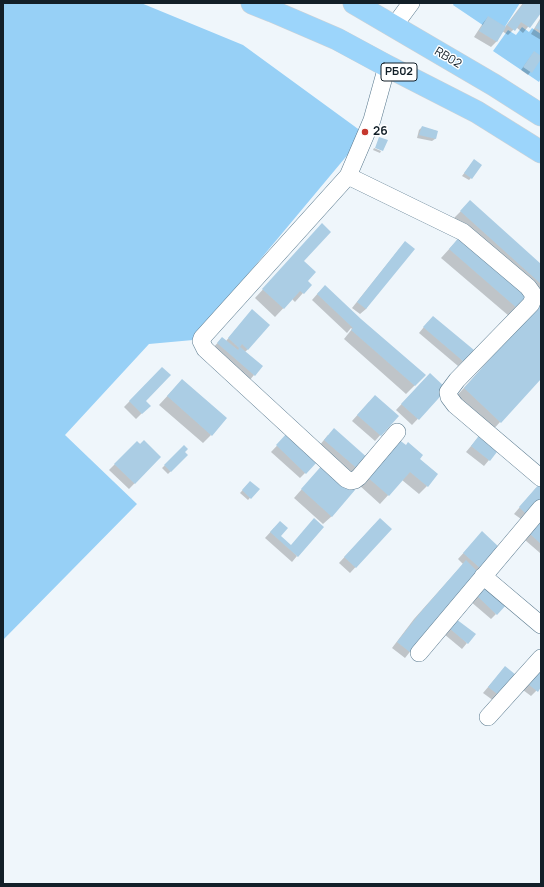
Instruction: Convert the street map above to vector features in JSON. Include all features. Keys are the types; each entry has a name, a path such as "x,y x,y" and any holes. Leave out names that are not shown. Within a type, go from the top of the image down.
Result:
{"highway":[{"name":"РБ02","path":"252,3 272,10 337,39 477,112 541,152"},
{"name":"RB02","path":"354,3 541,115"}],"lane":[{"path":"394,26 411,3"},
{"path":"387,66 372,120 348,176 202,338 201,341 205,349 346,478 355,480 359,477 397,432"},
{"path":"348,176 463,232 528,287 533,294 531,304 457,380 448,392 455,405 541,478"},
{"path":"419,653 541,508"},
{"path":"483,576 541,625"},
{"path":"488,717 541,658"}],"shaded area":[{"path":"3,3 141,3 243,45 365,134 193,340 149,344 65,435 137,504 3,640"},
{"path":"454,3 520,3 499,36 453,5"},
{"path":"522,27 529,32 532,28 541,34 541,78 539,82 493,51 508,30 516,35"}],"building":[{"path":"524,3 541,3 541,13 530,28 521,22 515,31 507,25"},
{"path":"488,16 506,27 497,42 479,31"},
{"path":"541,19 541,31 535,28"},
{"path":"534,51 541,56 541,59 532,73 523,67"},
{"path":"422,126 438,131 436,139 419,135"},
{"path":"379,137 388,140 383,151 375,148"},
{"path":"474,159 482,165 472,179 464,173"},
{"path":"470,200 541,264 541,284 460,211"},
{"path":"322,223 331,232 304,261 316,272 308,281 312,285 304,294 300,291 284,309 262,289"},
{"path":"461,235 530,295 518,309 449,249"},
{"path":"405,241 415,249 366,309 357,302"},
{"path":"325,285 361,319 426,375 415,386 351,330 353,328 317,294"},
{"path":"541,302 541,379 501,423 464,388"},
{"path":"252,309 270,325 248,350 242,344 240,347 263,366 255,376 217,343 222,337 238,350 239,348 228,338"},
{"path":"433,316 474,350 464,362 423,327"},
{"path":"162,367 171,375 146,401 151,406 142,414 129,401"},
{"path":"430,373 447,389 419,420 401,404"},
{"path":"182,379 227,418 212,436 167,396"},
{"path":"375,395 399,416 381,436 357,415"},
{"path":"334,428 370,460 360,471 324,440"},
{"path":"288,432 318,461 306,474 276,445"},
{"path":"481,433 500,448 490,461 471,446"},
{"path":"398,439 406,445 408,442 423,455 420,459 438,474 428,487 410,472 389,496 366,476"},
{"path":"144,440 161,457 135,484 114,464 137,441 140,444"},
{"path":"184,445 188,449 185,452 188,455 171,472 164,465"},
{"path":"324,463 355,490 332,517 301,489"},
{"path":"250,481 260,489 251,499 242,490"},
{"path":"541,482 541,499 527,515 519,507"},
{"path":"314,518 324,527 298,557 270,532 280,521 288,528 281,536 291,545"},
{"path":"380,518 392,529 356,568 344,557"},
{"path":"541,521 541,544 530,534"},
{"path":"482,531 500,548 481,569 463,553"},
{"path":"466,560 478,572 411,653 397,642"},
{"path":"484,584 507,604 497,615 475,594"},
{"path":"456,619 476,634 468,644 449,628"},
{"path":"505,666 516,675 500,696 488,687"},
{"path":"541,668 541,687 538,692 528,684"}],"place":[{"name":"26","path":"365,132"}]}
